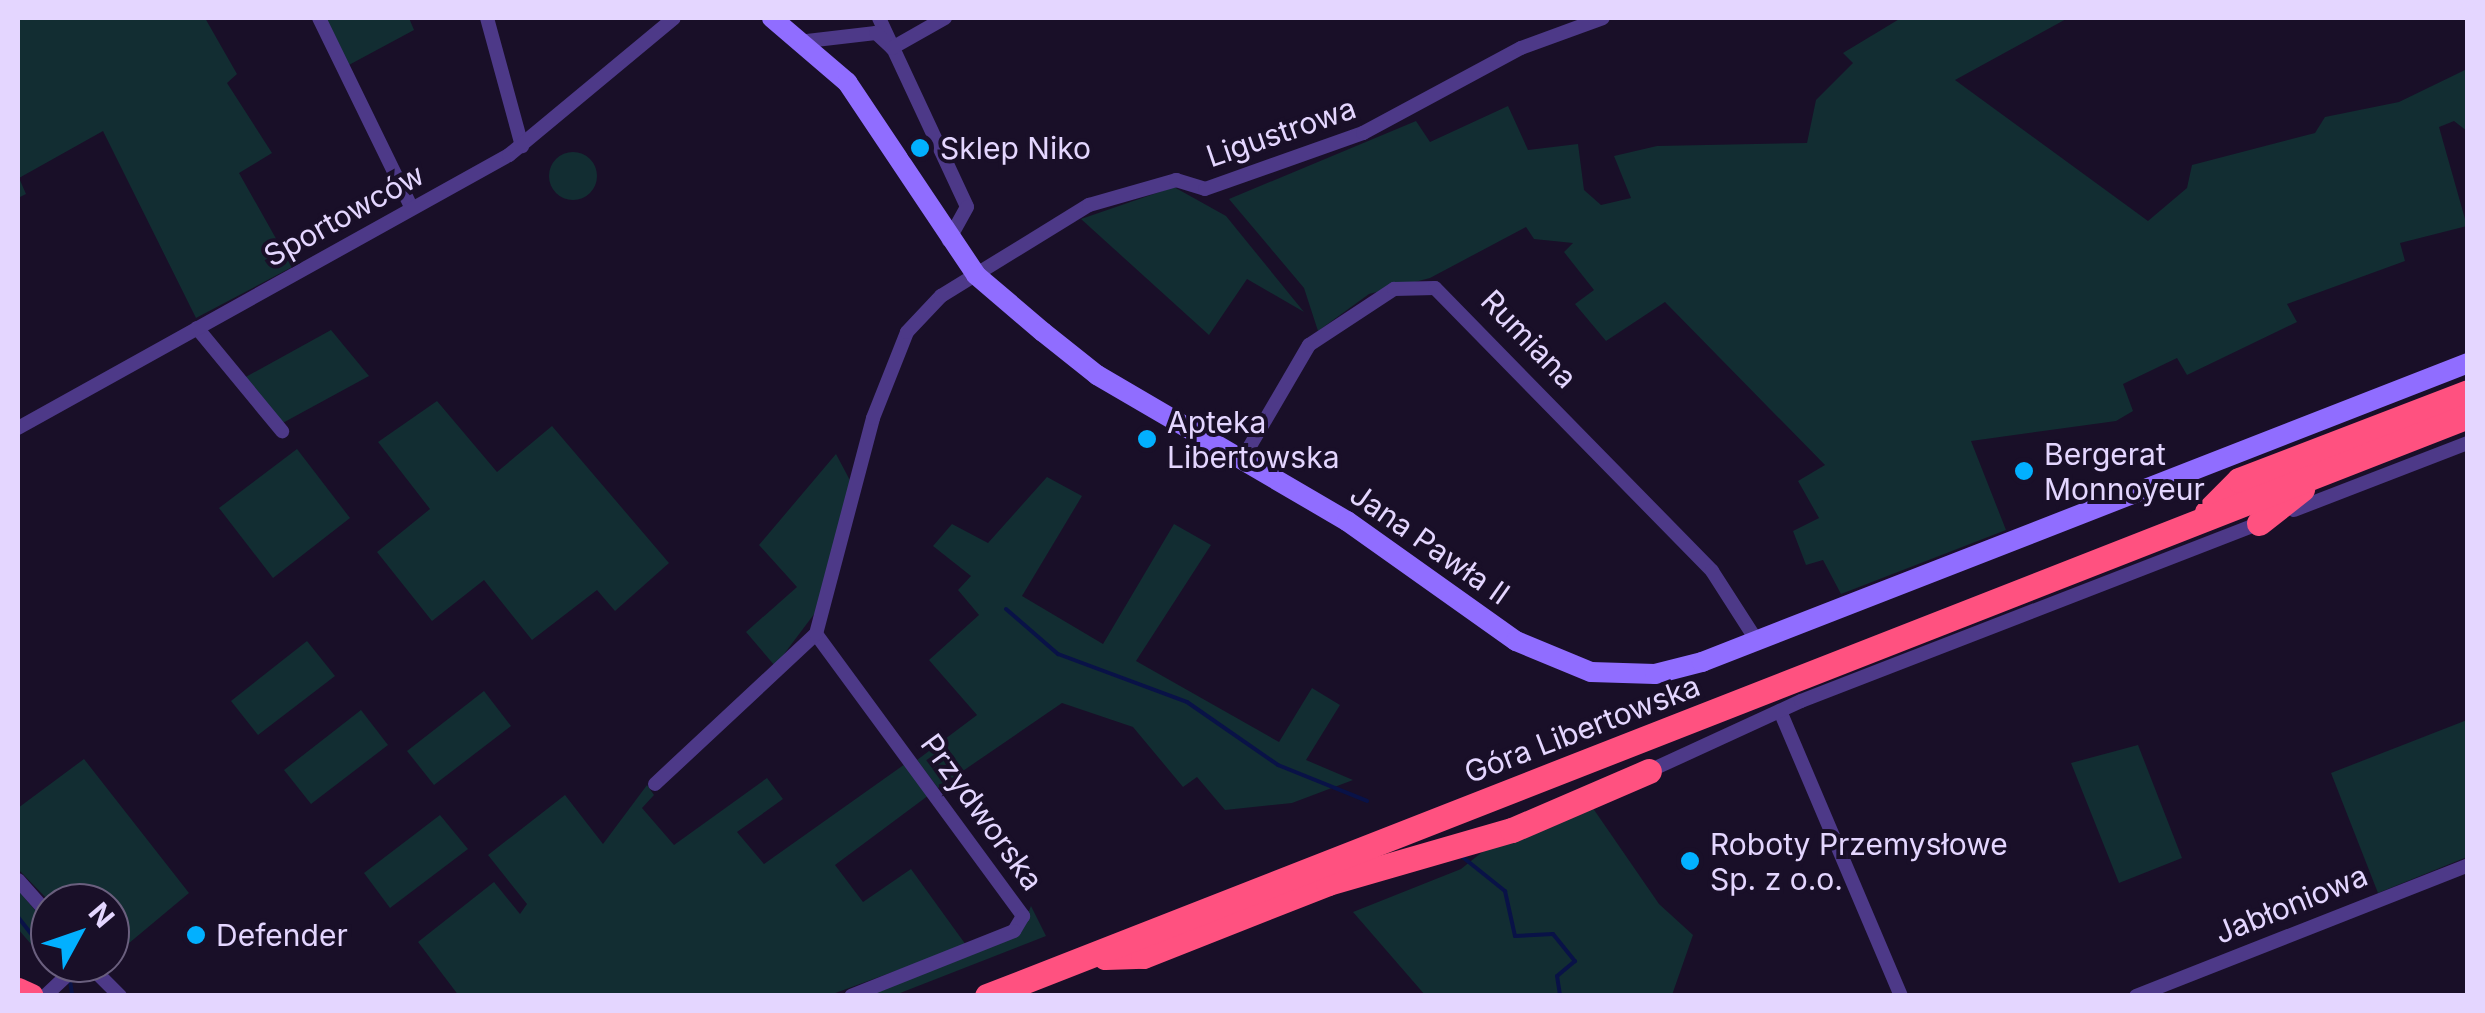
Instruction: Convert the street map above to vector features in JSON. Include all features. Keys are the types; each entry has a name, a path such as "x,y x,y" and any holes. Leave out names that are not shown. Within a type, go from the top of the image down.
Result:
{"highway":[{"name":"Góra Libertowska","path":"2197,522 2239,480 2468,392"},
{"name":"Góra Libertowska","path":"986,995 2468,416"},
{"path":"2259,524 2323,473"},
{"path":"1086,957 1143,956 1328,882 1512,830 1649,771"},
{"path":"18,990 31,996"}],"street":[{"path":"320,18 411,207"},
{"path":"487,18 522,146"},
{"name":"Sportowców","path":"18,428 522,146 674,18"},
{"name":"Jana Pawła II","path":"772,18 807,40 870,112 949,240 976,274 1098,374 1243,458 1553,662 1655,674 1757,641"},
{"path":"879,18 967,208 949,240"},
{"path":"892,48 944,18"},
{"name":"Ligustrowa","path":"976,274 1104,199 1176,180 1205,189 1364,134 1521,48 1603,18"},
{"path":"807,40 876,33 892,48"},
{"path":"655,784 816,634 873,418 907,332 976,274"},
{"name":"Rumiana","path":"1243,458 1309,344 1394,290 1435,288 1712,570 1757,641"},
{"path":"196,328 282,431"},
{"path":"1757,641 2468,363"},
{"path":"2294,510 2468,443"},
{"name":"Góra Libertowska","path":"1649,771 1780,711 2259,524"},
{"name":"Przydworska","path":"816,634 1023,916 1014,931 851,996"},
{"path":"1780,711 1901,996"},
{"name":"Jabłoniowa","path":"2136,996 2468,865"}],"green space":[{"path":"18,18 205,18 237,74 227,83 272,153 239,173 292,267 196,318 103,131 19,178 26,194 18,198"},
{"path":"326,18 409,18 414,30 347,66"},
{"path":"1901,18 2068,18 1955,80 2148,221 2187,188 2192,165 2315,133 2325,117 2399,102 2467,69 2467,131 2454,121 2439,127 2467,226 2400,243 2405,261 2287,304 2297,322 2187,375 2177,358 2123,384 2133,411 2116,421 1971,441 2006,530 1841,594 1823,560 1806,565 1793,531 1819,518 1798,481 1825,465 1665,302 1606,341 1575,304 1594,290 1564,252 1573,243 1534,239 1526,227 1430,278 1369,294 1318,331 1304,288 1229,199 1416,121 1430,142 1508,106 1528,150 1578,144 1584,190 1601,205 1631,198 1614,156 1657,146 1807,143 1816,100 1853,63 1843,53"},
{"path":"573,152 590,159 597,176 590,193 573,200 556,193 549,176 556,159"},
{"path":"1174,187 1226,216 1304,312 1247,279 1209,335 1081,219"},
{"path":"331,330 369,376 279,425 242,379"},
{"path":"437,401 497,472 552,426 669,563 615,611 597,590 532,640 484,580 432,621 377,552 430,509 378,442"},
{"path":"297,449 350,518 273,578 219,508"},
{"path":"836,454 853,486 818,609 775,666 746,632 797,587 759,545"},
{"path":"1047,477 1082,496 1022,596 1103,644 1174,524 1211,545 1136,661 1279,742 1312,688 1340,705 1306,760 1353,780 1292,803 1225,810 1197,777 1183,787 1133,727 1062,703 938,788 917,760 977,715 929,660 979,615 958,590 971,576 933,546 952,524 988,543"},
{"path":"307,641 335,676 258,735 231,701"},
{"path":"484,691 511,726 434,785 407,751"},
{"path":"361,710 388,745 311,804 284,770"},
{"path":"2467,720 2467,857 2378,893 2331,773"},
{"path":"2138,745 2182,858 2119,883 2071,763"},
{"path":"84,759 189,893 130,942 130,883 32,883 18,869 18,808"},
{"path":"905,764 929,795 835,865 863,902 911,869 966,945 830,995 459,996 418,942 494,882 520,914 527,904 488,855 565,795 603,844 647,785 654,795 642,808 674,845 767,778 783,799 737,832 764,864"},
{"path":"1588,801 1659,904 1693,935 1672,995 1425,995 1353,912 1461,869 1496,841"},
{"path":"440,815 468,849 390,908 364,873"},
{"path":"18,890 30,904 30,943 18,929"},
{"path":"1031,906 1046,936 895,995 861,996 1019,935"}],"waterway":[{"path":"1006,609 1058,654 1187,702 1278,765 1367,801"},
{"path":"1460,855 1505,891 1515,936 1553,934 1575,961 1557,976 1560,996"},
{"path":"18,917 30,932"},
{"path":"70,983 72,993"}],"place":[{"name":"Sklep Niko","path":"920,148"},
{"name":"Apteka Libertowska","path":"1147,439"},
{"name":"Bergerat Monnoyeur","path":"2024,471"},
{"name":"Roboty Przemysłowe Sp. z o.o.","path":"1690,861"},
{"name":"Defender","path":"196,935"}]}
